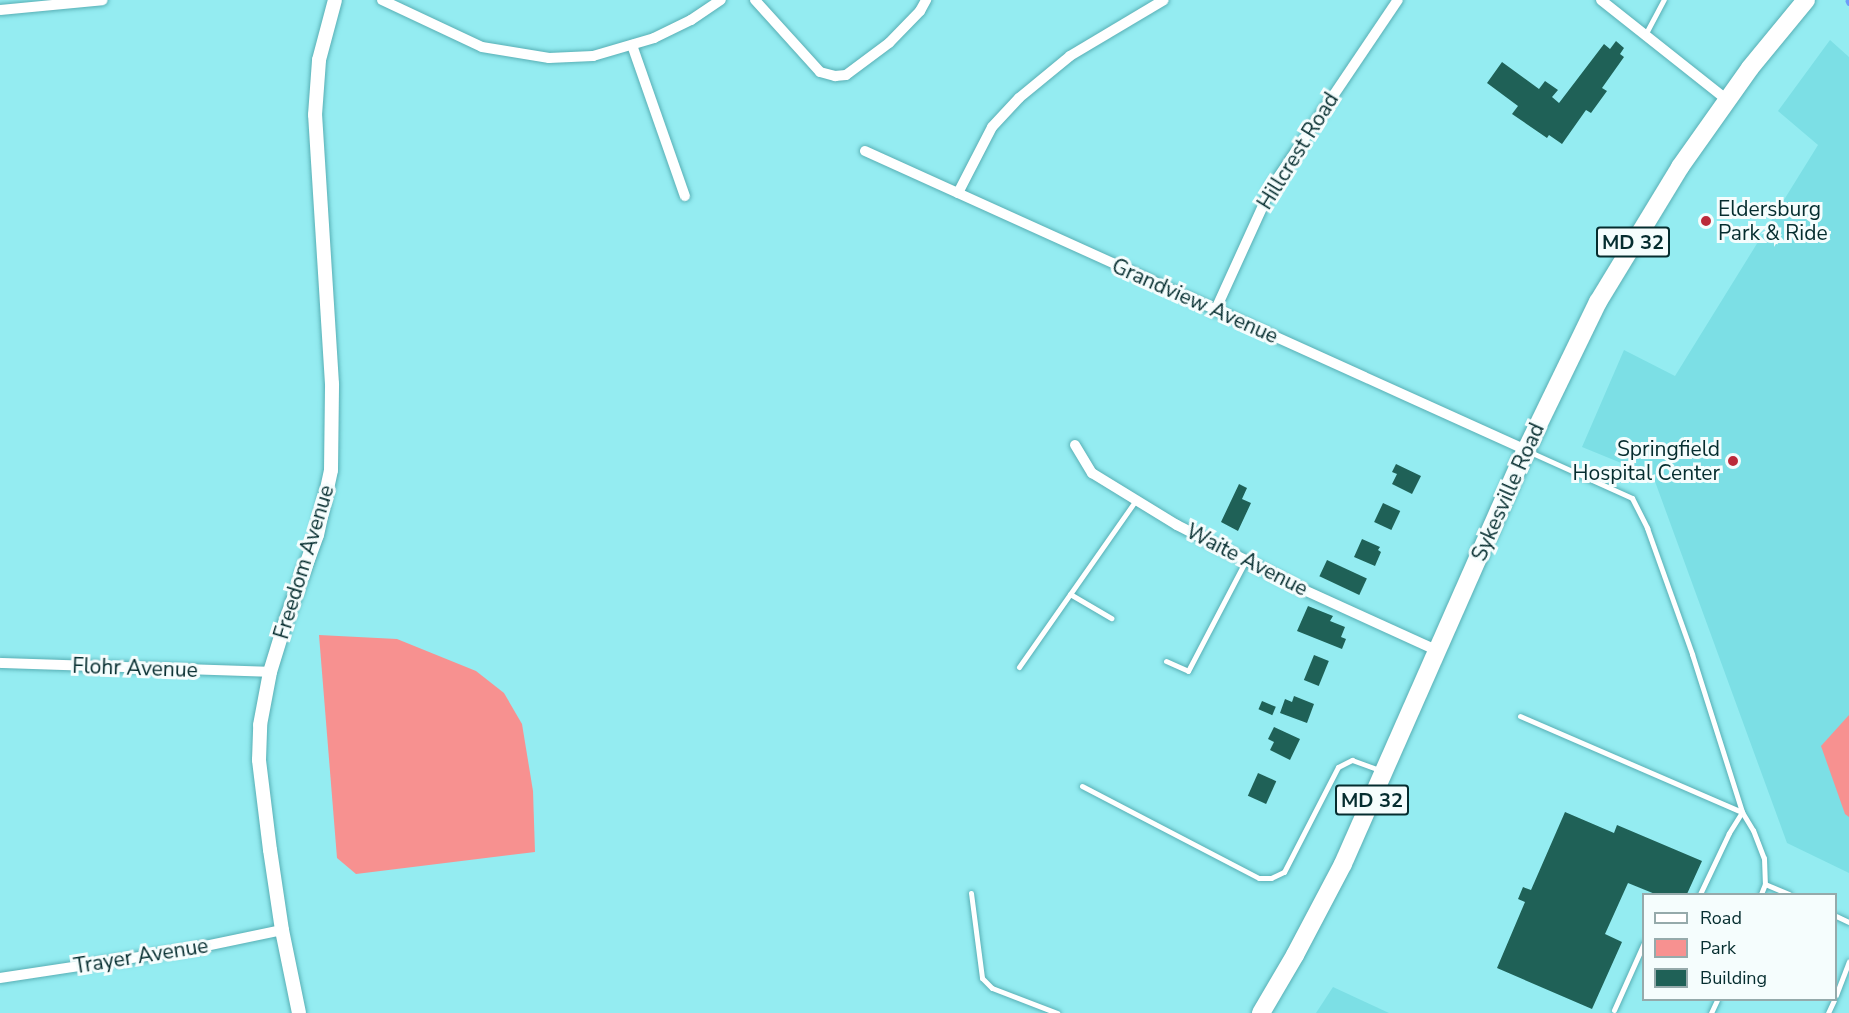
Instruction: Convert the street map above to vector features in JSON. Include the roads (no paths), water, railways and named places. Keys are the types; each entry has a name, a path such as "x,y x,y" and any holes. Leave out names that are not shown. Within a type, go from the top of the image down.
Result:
{"main road":[{"name":"Sykesville Road","path":"1261,1013 1320,910 1385,771 1526,450 1578,341 1618,266 1675,174 1727,100 1806,0"}],"street":[{"path":"0,10 103,0"},
{"name":"Freedom Avenue","path":"300,1013 282,930 259,760 260,725 270,672 317,535 331,470 332,384 315,115 319,60 335,0"},
{"path":"382,0 482,47 549,58 593,56 632,45 691,20 721,0"},
{"path":"754,0 820,72 835,76 846,75 889,43 920,11 926,0"},
{"path":"958,193 992,127 1026,91 1070,56 1164,0"},
{"name":"Hillcrest Road","path":"1215,310 1271,188 1398,0"},
{"path":"1601,0 1727,100"},
{"path":"632,45 685,196"},
{"name":"Grandview Avenue","path":"865,151 1526,450"},
{"name":"Waite Avenue","path":"1075,445 1092,473 1177,525 1438,651"},
{"name":"Flohr Avenue","path":"0,663 270,672"},
{"name":"Trayer Avenue","path":"0,978 191,948 282,930"}],"lane":[{"path":"1645,35 1664,0"},
{"path":"1526,450 1632,498 1647,528 1692,654 1742,812 1753,830 1764,858 1766,884 1762,893"},
{"path":"1019,667 1136,500"},
{"path":"1166,661 1188,671 1246,560"},
{"path":"1070,594 1110,618"},
{"path":"1520,716 1742,812"},
{"path":"1082,786 1259,878 1271,878 1284,872 1338,767 1352,760 1385,771"},
{"path":"1700,893 1729,833 1742,812"},
{"path":"1766,884 1786,893"},
{"path":"971,893 977,956 982,978 992,988 1057,1013"},
{"path":"1614,1010 1642,947"},
{"path":"1837,992 1849,961"}],"place":[{"name":"Eldersburg Park & Ride","path":"1706,221"},
{"name":"Springfield Hospital Center","path":"1733,461"}]}
